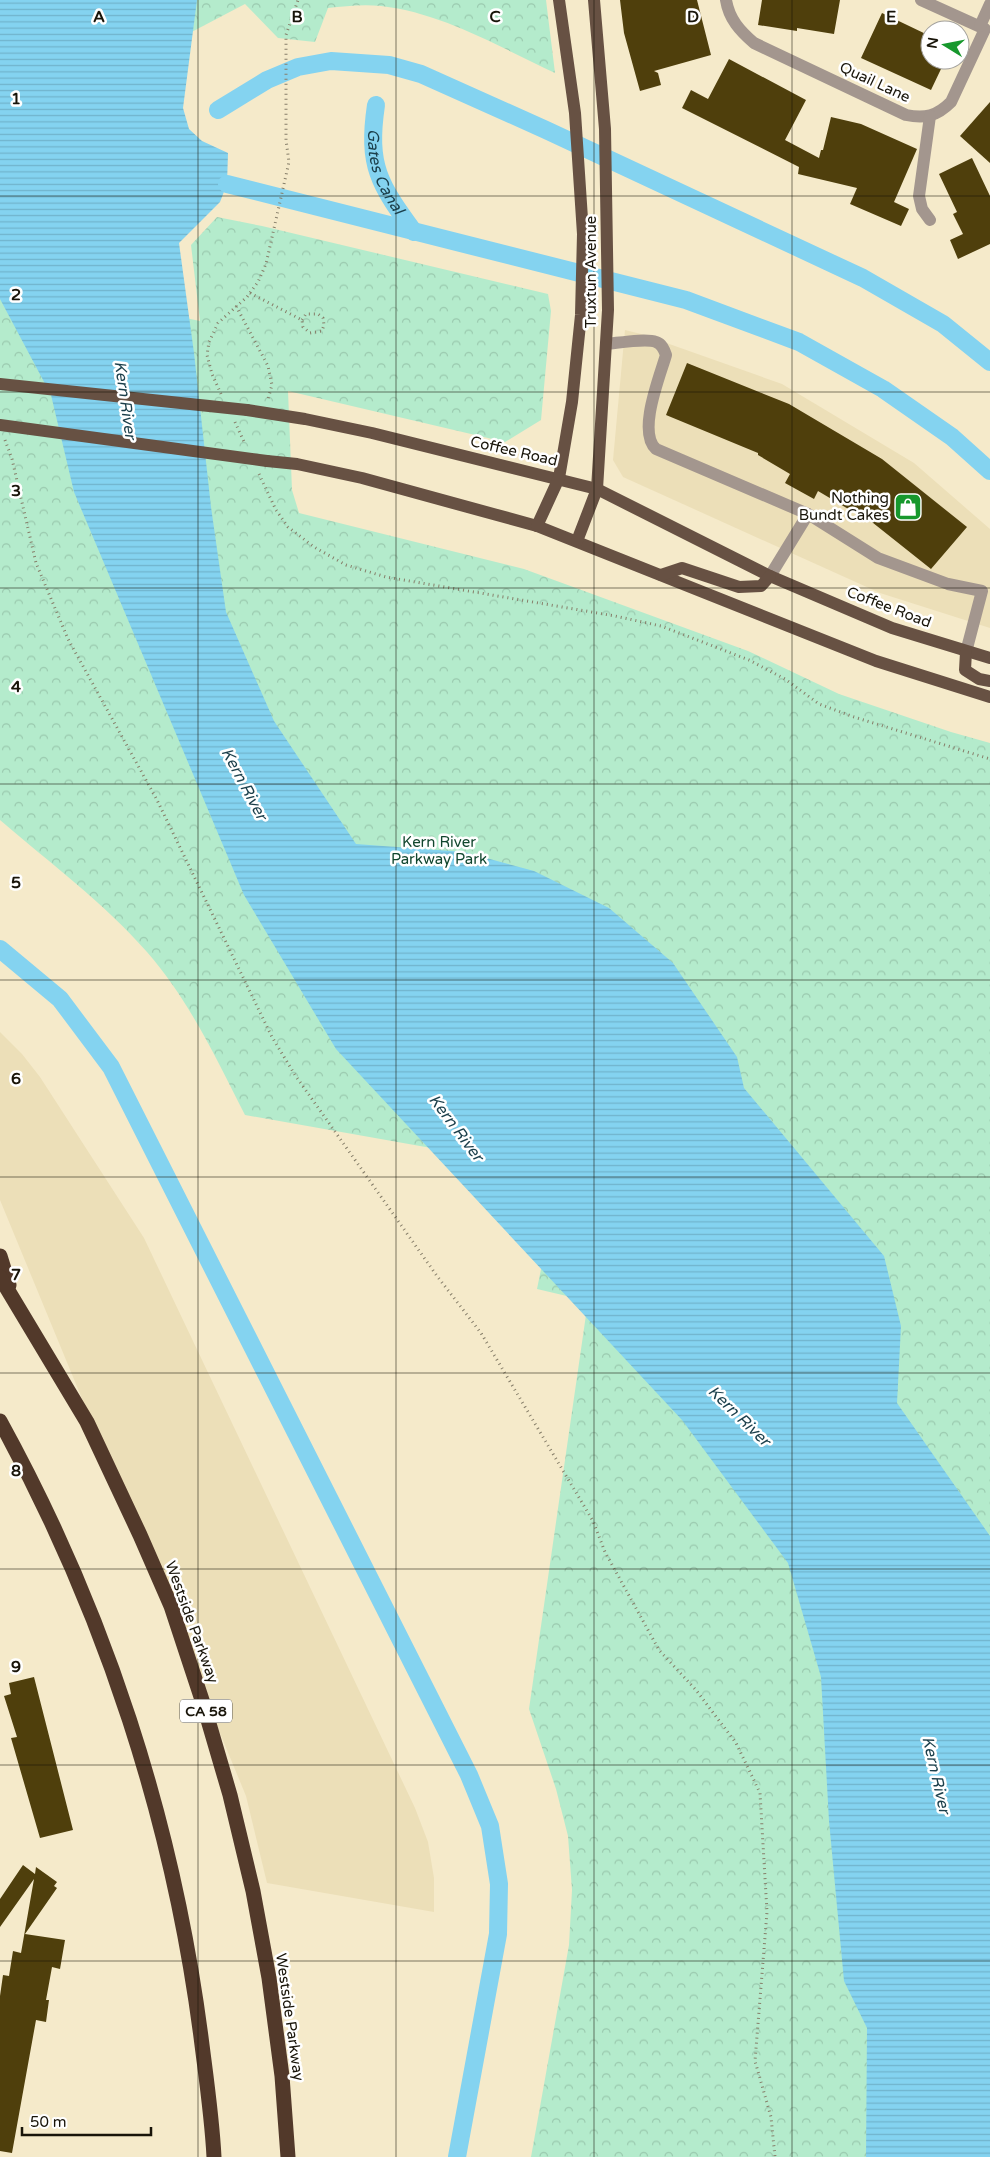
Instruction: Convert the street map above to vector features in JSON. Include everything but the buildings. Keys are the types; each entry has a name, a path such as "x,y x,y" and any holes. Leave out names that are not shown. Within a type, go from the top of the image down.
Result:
{"highway":[{"path":"0,1256 14,1301"},
{"name":"Westside Parkway","path":"0,1277 87,1422 171,1606 203,1703 230,1794 267,1968 282,2076 288,2157"},
{"path":"0,1421 30,1475 67,1554 100,1636 142,1757 172,1870 195,1988 214,2157"}],"main road":[{"name":"Truxtun Avenue","path":"537,526 559,478 572,402 581,315 583,234 575,113 559,0"},
{"name":"Truxtun Avenue","path":"578,541 597,489 608,310 605,129 594,0"},
{"name":"Coffee Road","path":"0,384 265,413 372,433 447,453 559,478 597,489 770,576 892,628 990,658"},
{"path":"2,430 261,464 297,464 362,478 537,526 876,661 990,697"},
{"path":"661,575 682,568 739,587 761,586 770,576"},
{"path":"966,652 965,670 979,678 990,681"}],"street":[{"name":"Quail Lane","path":"726,0 731,16 740,31 754,43 906,115 918,118 930,116"},
{"path":"922,0 985,29 951,102 942,111 930,116 919,196 922,209 930,220"},
{"path":"980,26 990,4"},
{"path":"606,344 651,341 660,344 665,350 666,354 648,422 650,441 656,449 808,514 878,558 948,584 982,591 966,652"},
{"path":"770,576 808,514"}],"path":[{"path":"224,400 212,374 207,355 218,323 250,293 258,282 266,264 289,162 286,140 286,51 289,22 298,0"},
{"path":"250,293 302,320"},
{"path":"236,306 268,366 272,385 265,413"},
{"path":"306,314 318,314 323,318 324,325 322,331 310,333 303,327 302,320 306,314"},
{"path":"232,417 248,451"},
{"path":"2,430 12,459 36,563 68,639 157,800 272,1037 295,1075 437,1276 481,1333 593,1521 613,1568 659,1650 696,1690 736,1743 760,1793 767,1912 755,2061 771,2117 775,2157"},
{"path":"261,464 276,510 288,527 314,547 346,565 386,576 615,616 661,626 749,660 784,679 819,704 854,717 990,759"}],"shaded area":[{"path":"625,330 782,384 914,463 990,529 990,628 880,593 623,477 613,460"},
{"path":"0,1032 22,1054 40,1077 144,1238 415,1808 428,1842 434,1878 434,1912 267,1883 246,1796 0,1200"}],"green space":[{"path":"150,0 546,0 555,73 449,23 404,10 368,5 328,8 315,42 278,38 245,4 142,58"},
{"name":"Kern River Parkway Park","path":"217,217 548,294 551,311 541,420 505,442 288,391 292,490 299,513 524,569 748,651 839,694 951,732 990,743 990,2157 531,2157 569,1945 572,1890 568,1836 556,1789 529,1709 588,1301 537,1289 561,1171 245,1115 189,1010 162,970 130,934 95,900 0,820 0,280 200,321 191,245"}],"water":[{"name":"Kern River","path":"0,0 197,0 183,108 189,129 202,141 228,153 227,184 220,202 179,243 194,353 211,507 226,612 274,721 356,844 464,852 534,871 609,908 673,963 737,1057 744,1088 884,1256 901,1326 897,1403 990,1536 990,2157 866,2157 867,2028 844,1981 829,1821 821,1677 788,1563 682,1420 336,1049 244,895 74,492 51,395 0,299"}],"waterway":[{"path":"218,110 267,80 298,67 331,61 389,65 421,74 546,130 863,278 943,324 990,362"},
{"name":"Gates Canal","path":"376,105 373,144 378,173 384,187 414,232"},
{"path":"227,184 686,300 799,342 883,389 952,437 990,471"},
{"path":"0,949 60,999 111,1067 469,1775 490,1826 499,1884 498,1934 457,2157"}],"place":[{"name":"Nothing Bundt Cakes","path":"908,507"}]}
